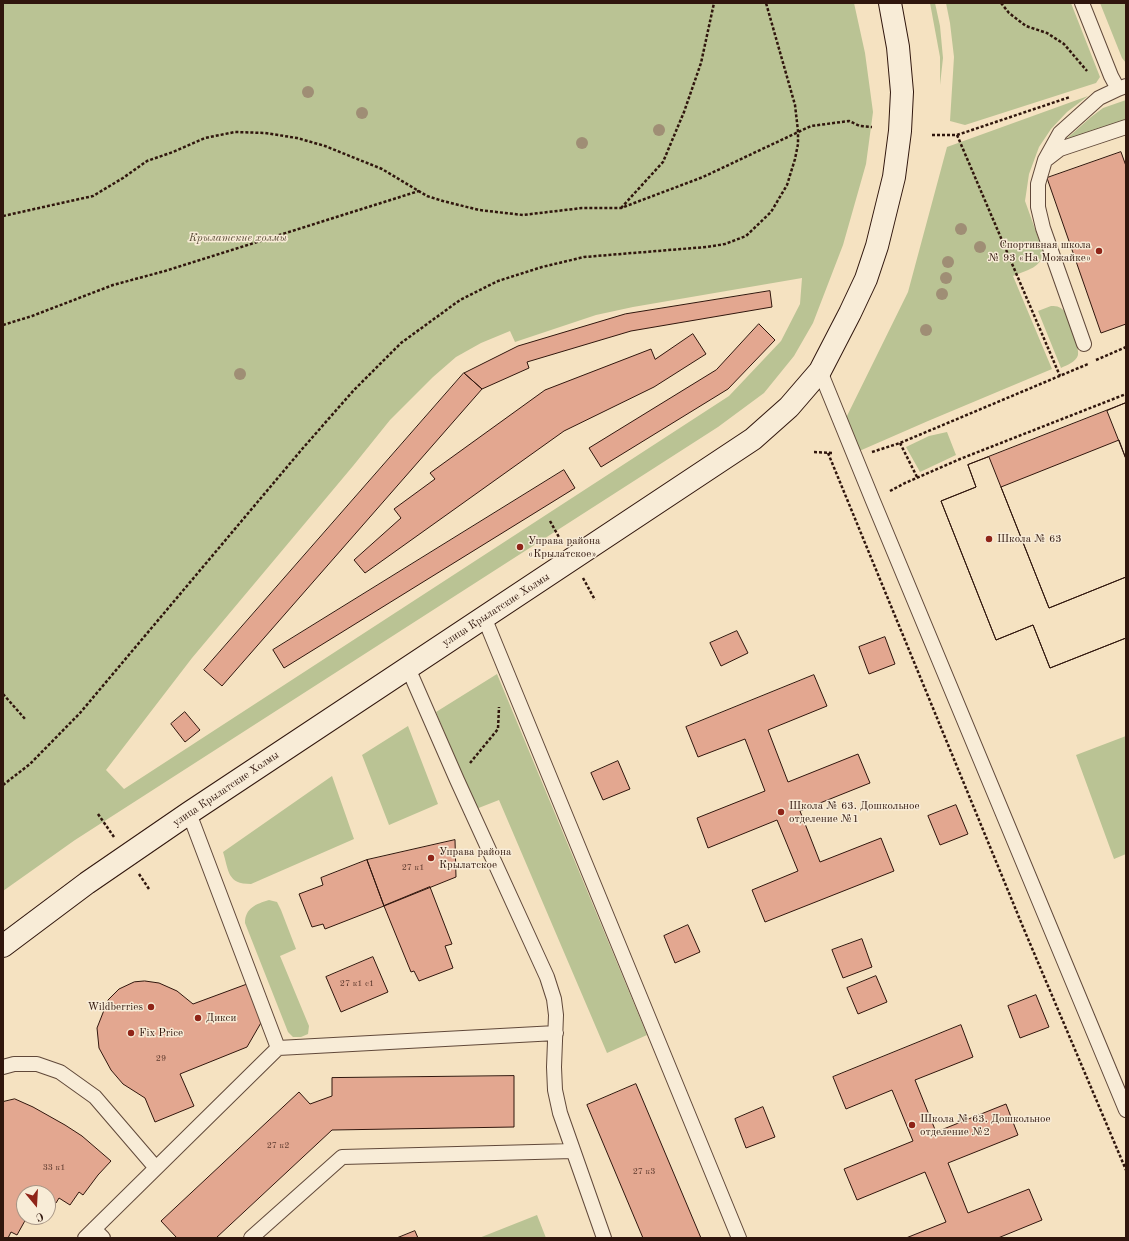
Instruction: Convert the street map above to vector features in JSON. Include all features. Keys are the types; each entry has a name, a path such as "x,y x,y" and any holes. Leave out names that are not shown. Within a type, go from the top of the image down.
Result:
{"street":[{"name":"улица Крылатские Холмы","path":"3,946 87,883 189,813 753,439 790,407 820,371 866,279 877,246 894,177 900,131 902,92 898,47 890,3"}],"lane":[{"path":"1082,3 1119,84 1099,98 1060,133 1045,160 1038,184 1038,207 1043,228 1084,344"},
{"path":"1045,160 1060,149 1126,127"},
{"path":"820,371 1126,1110"},
{"path":"484,617 739,1238"},
{"path":"408,668 457,780 547,977 554,999 556,1015 554,1067 555,1090 560,1113 604,1238"},
{"path":"189,813 278,1048"},
{"path":"94,1235 156,1168 278,1048 556,1033"},
{"path":"3,1067 14,1064 37,1064 60,1072 95,1097 156,1168"},
{"path":"252,1238 342,1157 573,1151"}],"path":[{"path":"621,208 663,162 684,112 701,63 714,3"},
{"path":"3,785 30,764 80,713 303,448 354,390 401,343 460,300 498,281 584,257 706,247 725,244 746,236 771,212 787,185 795,160 798,144 798,131 795,105 766,3"},
{"path":"1001,3 1009,13 1026,26 1047,33 1064,44 1100,85 1103,80 1119,84"},
{"path":"932,135 957,135 1070,97"},
{"path":"3,216 93,196 123,178 147,161 173,152 204,138 235,132 265,133 297,138 325,146 382,169 427,196 443,202 479,210 523,215 582,208 621,208 703,177 811,126 849,121 860,126 872,127"},
{"path":"957,135 1060,376"},
{"path":"3,325 32,316 113,285 165,271 419,191"},
{"path":"814,452 865,455 900,443 1126,348"},
{"path":"873,502 917,477 1126,394"},
{"path":"900,443 917,477"},
{"path":"828,452 1023,927 1126,1170"},
{"path":"3,694 26,720"},
{"path":"457,780 498,729 499,706"}],"green space":[{"name":"Крылатские холмы","path":"3,3 854,3 865,53 873,112 866,164 843,245 813,323 794,356 764,393 718,427 75,840 3,891","holes":["802,278 800,304 781,341 729,396 124,789 106,770 192,658 390,420 433,377 456,357 481,343 510,331 515,342 596,315 633,307"]},
{"path":"930,3 935,3 940,26 943,58 940,85 940,57"},
{"path":"946,3 1071,3 1100,77 1096,83 965,125 950,121 954,57"},
{"path":"1100,3 1126,3 1126,63 1122,58"},
{"path":"1088,96 1067,112 1051,129 1039,147 1029,174 1025,201 1043,251 1042,257 1033,268 1013,276 1052,369 857,452 844,422 908,292 947,147"},
{"path":"1126,100 1126,120 1064,141 1103,108"},
{"path":"1051,306 1059,307 1065,312 1076,341 1078,352 1075,360 1061,368 1038,311"},
{"path":"947,432 956,455 920,472 906,447 929,436"},
{"path":"497,674 647,1035 607,1053 499,800 476,809 436,712"},
{"path":"408,726 438,804 389,825 362,755"},
{"path":"1126,736 1126,854 1114,859 1076,755"},
{"path":"332,776 354,839 251,884 237,882 233,879 228,870 223,852"},
{"path":"269,900 277,902 296,949 280,956 309,1026 308,1034 301,1037 293,1037 288,1032 245,923 245,918 252,907"},
{"path":"537,1215 546,1238 479,1238"}],"building":[{"name":"Спортивная школа № 93 «На Можайке»","path":"1121,152 1126,166 1126,324 1101,333 1047,178"},
{"path":"770,291 772,307 631,331 527,362 529,368 482,389 464,373 518,346 625,314"},
{"path":"759,324 775,340 728,389 601,467 589,448 716,370"},
{"path":"693,334 706,354 654,387 564,431 365,573 354,560 401,518 394,509 435,479 430,473 545,390 651,349 655,359"},
{"path":"464,373 482,389 222,686 204,670"},
{"path":"1126,403 1126,459 1107,411"},
{"name":"Школа № 63","path":"1126,403 1126,459 1119,440 1001,487 1049,608 1126,577 1126,638 1050,668 1033,625 996,640 941,501 976,487 968,465"},
{"name":"Школа № 63","path":"989,457 1049,608 1126,577 1126,638 1050,668 1033,625 996,640 941,501 976,487 968,465"},
{"path":"564,470 575,488 284,668 273,650"},
{"path":"737,631 748,653 721,666 710,643"},
{"path":"885,637 895,664 869,674 859,647"},
{"path":"814,675 827,706 768,730 788,782 858,754 870,783 800,811 820,862 881,838 894,871 765,922 752,890 798,871 777,820 708,848 697,818 765,791 745,739 698,757 686,727"},
{"path":"185,712 200,730 185,742 171,724"},
{"path":"618,761 630,789 603,800 591,773"},
{"path":"956,805 968,834 940,845 928,816"},
{"path":"455,840 456,877 384,906 367,860"},
{"path":"367,860 384,906 325,929 323,924 312,927 299,894 323,885 321,878"},
{"path":"430,887 452,944 445,946 453,968 419,981 414,971 411,972 384,906"},
{"path":"688,925 700,952 675,963 664,936"},
{"path":"862,939 872,967 843,978 832,950"},
{"path":"373,957 388,992 341,1012 326,977"},
{"path":"876,976 887,1002 858,1014 847,988"},
{"path":"145,981 159,983 177,991 193,1004 247,984 262,1021 247,1047 180,1074 194,1106 155,1122 145,1098 123,1084 111,1070 99,1048 97,1028 108,1000 119,989 134,982"},
{"path":"1036,995 1049,1027 1020,1038 1008,1006"},
{"path":"961,1025 973,1057 915,1080 936,1132 1006,1104 1018,1135 948,1163 968,1213 1029,1189 1042,1220 998,1238 906,1238 946,1222 925,1172 857,1200 844,1169 913,1141 892,1090 846,1109 833,1077"},
{"path":"514,1076 514,1127 332,1130 216,1238 177,1238 161,1221 299,1092 310,1104 332,1096 332,1078"},
{"path":"636,1084 701,1238 643,1238 587,1105"},
{"path":"15,1099 33,1107 82,1136 111,1161 83,1195 79,1192 70,1205 59,1198 56,1203 56,1185 16,1185 16,1225 23,1225 17,1235 11,1232 8,1238 3,1238 3,1102"},
{"path":"763,1107 775,1137 746,1148 735,1119"},
{"path":"415,1231 418,1238 397,1238"}],"place":[{"name":"Спортивная школа № 93 «На Можайке»","path":"1099,251"},
{"name":"Школа № 63","path":"989,539"},
{"name":"Управа района «Крылатское»","path":"520,547"},
{"name":"Школа № 63. Дошкольное отделение №1","path":"781,812"},
{"name":"Управа района Крылатское","path":"431,858"},
{"name":"Wildberries","path":"151,1007"},
{"name":"Дикси","path":"198,1018"},
{"name":"Fix Price","path":"131,1033"},
{"name":"Школа № 63. Дошкольное отделение №2","path":"912,1125"}]}
